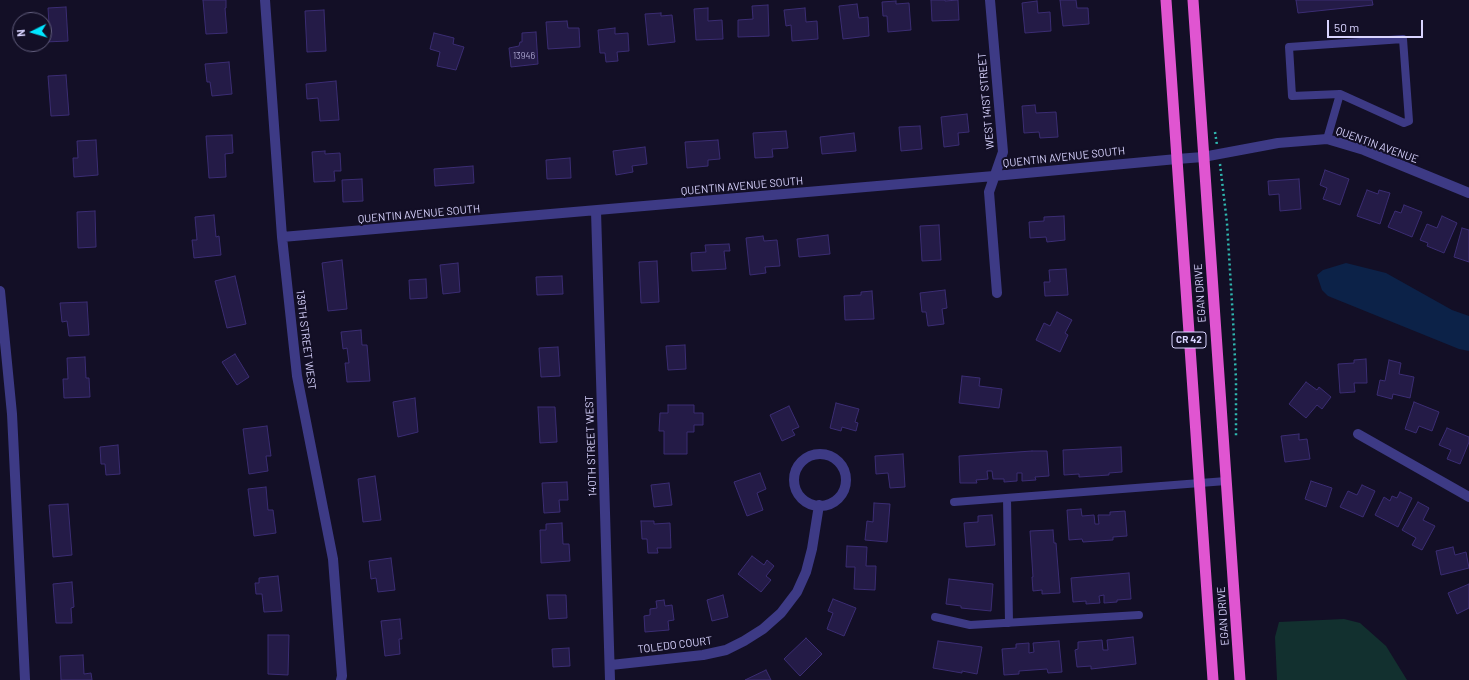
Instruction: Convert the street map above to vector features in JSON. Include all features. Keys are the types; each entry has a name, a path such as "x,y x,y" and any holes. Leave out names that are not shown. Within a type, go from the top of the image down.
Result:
{"highway":[{"name":"EGAN DRIVE","path":"1166,0 1213,680"},
{"name":"EGAN DRIVE","path":"1193,0 1240,680"}],"street":[{"name":"139TH STREET WEST","path":"265,0 282,237 297,376 333,559 342,676 341,680"},
{"name":"WEST 141ST STREET","path":"990,0 1003,152 989,192 997,293"},
{"name":"QUENTIN AVENUE","path":"1203,157 1278,143 1327,139 1364,150 1469,193"},
{"name":"QUENTIN AVENUE SOUTH","path":"282,237 994,176 1176,158 1203,157"},
{"name":"140TH STREET WEST","path":"596,211 601,407 611,665 610,680"},
{"path":"0,291 12,414 25,680"},
{"path":"1358,434 1469,498"},
{"path":"815,454 823,454 831,456 839,461 844,469 846,486 842,495 836,501 828,505 819,505 811,504 803,500 798,494 794,478 796,470 807,457 815,454"},
{"name":"TOLEDO COURT","path":"611,665 703,655 726,650 764,629 781,613 797,592 806,572 812,549 819,505"}],"lane":[{"path":"1403,38 1409,121 1404,123 1340,94 1292,96 1289,47 1403,38"},
{"path":"1327,139 1340,94"},
{"path":"954,502 1226,481"},
{"path":"1007,498 1009,623"},
{"path":"935,617 970,625 1139,615"}],"path":[{"path":"1214,127 1219,154 1227,223 1236,380 1236,439"}],"green space":[{"path":"1344,619 1360,623 1386,646 1407,680 1277,680 1275,637 1279,622"}],"water":[{"path":"1346,263 1386,273 1452,310 1469,316 1469,351 1459,349 1328,296 1322,290 1317,275 1323,270"}],"building":[{"path":"203,0 226,0 225,8 227,33 206,34"},
{"path":"931,0 958,0 959,20 932,21"},
{"path":"1060,0 1076,0 1077,8 1088,8 1089,24 1063,26"},
{"path":"1296,0 1372,0 1373,5 1298,13"},
{"path":"896,1 896,4 909,3 911,30 888,32 887,16 883,16 882,2"},
{"path":"1037,1 1038,13 1050,12 1051,31 1025,33 1022,3"},
{"path":"857,4 859,18 868,17 869,36 843,39 839,6"},
{"path":"768,5 769,36 738,37 738,20 753,19 752,6"},
{"path":"66,7 68,41 52,42 52,12 48,12 48,8"},
{"path":"708,8 708,21 722,20 723,39 696,40 694,9"},
{"path":"805,8 806,22 817,21 818,39 792,41 791,25 786,26 784,10"},
{"path":"324,10 326,51 307,52 305,11"},
{"path":"661,13 661,16 672,15 675,42 648,45 645,14"},
{"path":"567,21 568,28 579,28 580,47 548,49 546,22"},
{"path":"615,28 615,34 628,33 629,51 617,52 618,61 606,62 605,53 600,53 598,30"},
{"path":"536,32 538,64 511,67 509,48 519,46 520,42 522,42 522,33"},
{"path":"434,33 454,38 453,44 464,47 456,70 437,66 440,52 430,49"},
{"path":"229,62 232,94 212,96 210,82 207,82 205,64"},
{"path":"66,75 69,115 51,116 48,76"},
{"path":"336,81 339,120 320,121 318,98 307,99 306,84"},
{"path":"1035,105 1036,113 1056,112 1058,137 1040,138 1039,132 1024,133 1022,106"},
{"path":"967,114 969,132 958,133 959,145 944,147 941,117"},
{"path":"920,126 922,149 901,151 899,127"},
{"path":"786,131 788,148 772,149 773,157 755,158 753,133"},
{"path":"854,133 856,151 822,154 820,137"},
{"path":"232,135 233,153 225,154 226,177 209,178 206,136"},
{"path":"96,140 98,175 74,177 73,158 78,158 77,141"},
{"path":"718,140 720,159 708,160 708,166 687,168 685,142"},
{"path":"645,147 647,164 632,166 633,172 616,175 613,151"},
{"path":"325,151 325,154 340,153 341,171 334,171 335,181 314,182 312,152"},
{"path":"570,158 571,178 547,179 546,160"},
{"path":"473,166 474,183 435,186 434,169"},
{"path":"1325,170 1349,179 1340,205 1323,199 1327,188 1320,185"},
{"path":"362,179 363,201 343,202 342,180"},
{"path":"1299,179 1301,209 1280,211 1279,194 1269,195 1268,181"},
{"path":"1367,190 1378,194 1379,190 1390,193 1380,224 1357,216"},
{"path":"1404,205 1422,212 1412,237 1388,227 1395,211 1401,213"},
{"path":"95,211 96,247 78,248 77,212"},
{"path":"214,215 216,237 219,236 221,255 194,258 192,240 197,240 195,217"},
{"path":"1064,216 1065,240 1047,242 1046,237 1030,238 1029,222 1044,221 1044,217"},
{"path":"1442,216 1457,223 1444,253 1427,246 1428,243 1420,240 1427,224 1437,228"},
{"path":"939,225 941,260 922,261 920,226"},
{"path":"1462,228 1469,230 1469,262 1454,257"},
{"path":"828,235 830,254 799,257 797,239"},
{"path":"763,236 764,241 777,240 780,266 765,267 766,273 750,275 746,238"},
{"path":"729,244 730,251 724,251 726,269 692,271 691,253 706,252 705,245"},
{"path":"342,260 347,309 328,311 322,263"},
{"path":"657,261 659,302 641,303 639,262"},
{"path":"458,263 460,292 443,294 440,265"},
{"path":"1066,269 1068,295 1045,296 1044,282 1050,282 1049,270"},
{"path":"235,276 246,324 227,328 215,281"},
{"path":"562,276 563,294 537,295 536,277"},
{"path":"426,279 427,298 410,299 409,280"},
{"path":"945,290 947,308 942,309 944,324 928,326 926,312 922,312 920,293"},
{"path":"872,291 874,319 845,320 844,296 861,295 861,292"},
{"path":"87,302 89,335 69,336 67,321 62,322 60,303"},
{"path":"1057,312 1072,320 1065,333 1068,335 1060,352 1036,340 1044,323 1050,326"},
{"path":"361,330 362,345 367,345 370,381 347,382 345,363 349,363 347,348 343,349 341,332"},
{"path":"685,345 686,369 668,370 666,346"},
{"path":"558,347 560,376 541,377 539,348"},
{"path":"235,354 249,377 237,385 222,362"},
{"path":"85,357 86,378 89,378 90,397 64,398 63,379 68,379 67,358"},
{"path":"1366,359 1367,383 1354,383 1355,392 1340,393 1338,364 1354,363 1354,360"},
{"path":"1389,360 1401,363 1399,374 1414,377 1410,398 1393,394 1392,399 1377,395 1380,380 1385,381"},
{"path":"962,376 980,378 979,386 1002,389 999,408 959,403"},
{"path":"1306,382 1317,390 1319,387 1331,397 1322,409 1317,405 1306,418 1289,404"},
{"path":"415,398 418,432 398,437 393,402"},
{"path":"1414,402 1439,412 1432,431 1419,426 1416,433 1405,429"},
{"path":"836,403 859,409 855,422 858,423 856,431 842,427 841,431 830,428"},
{"path":"668,405 694,405 694,413 703,413 703,425 694,425 694,432 687,432 687,454 664,454 664,431 659,431 660,413 668,413"},
{"path":"789,406 799,427 792,430 795,435 782,441 770,415"},
{"path":"538,407 555,407 557,442 540,443"},
{"path":"267,426 271,456 266,456 268,471 249,474 243,429"},
{"path":"1447,428 1469,437 1469,442 1460,464 1447,459 1451,450 1439,445"},
{"path":"1299,434 1299,440 1307,439 1310,459 1285,462 1281,436"},
{"path":"118,445 120,474 106,475 105,464 101,464 100,447"},
{"path":"1121,447 1122,472 1109,473 1109,475 1079,477 1079,474 1064,475 1063,450"},
{"path":"1047,451 1049,476 1035,477 1036,480 1022,481 1022,473 1017,473 1017,481 1004,482 1004,479 993,479 992,471 987,471 988,479 976,480 977,483 960,483 959,456"},
{"path":"903,454 905,487 890,488 888,473 876,474 875,456"},
{"path":"760,473 766,489 757,493 763,510 747,516 734,482"},
{"path":"375,476 381,520 363,522 358,479"},
{"path":"1311,481 1332,488 1326,507 1305,499"},
{"path":"567,482 568,500 559,500 560,512 544,513 542,483"},
{"path":"669,483 672,505 654,507 651,485"},
{"path":"1362,485 1375,491 1363,517 1340,507 1348,491 1357,495"},
{"path":"266,487 268,510 273,510 276,533 254,536 248,489"},
{"path":"1400,492 1412,498 1398,527 1375,515 1384,497 1390,501 1392,496 1397,498"},
{"path":"1418,502 1429,508 1423,520 1435,526 1422,550 1412,545 1416,538 1402,530"},
{"path":"874,503 890,504 887,542 865,540 867,521 873,522"},
{"path":"68,504 72,555 53,557 49,505"},
{"path":"1081,509 1082,516 1094,515 1095,524 1099,524 1098,515 1110,515 1110,512 1125,511 1127,536 1113,537 1113,540 1083,542 1082,539 1069,540 1067,510"},
{"path":"992,515 995,545 966,547 964,523 978,522 978,516"},
{"path":"641,521 654,521 654,524 670,523 671,548 657,548 658,553 648,553 647,539 642,539"},
{"path":"562,523 563,544 569,544 570,561 541,563 540,530 546,530 546,524"},
{"path":"1053,530 1054,543 1056,543 1060,593 1042,594 1042,590 1033,591 1030,531"},
{"path":"847,546 867,547 866,566 876,566 875,590 854,589 855,567 846,567"},
{"path":"1453,547 1455,555 1466,552 1469,568 1441,575 1436,551"},
{"path":"752,556 764,565 767,560 774,566 766,576 771,580 761,592 738,574"},
{"path":"391,558 395,590 378,592 376,578 371,579 369,561"},
{"path":"1129,573 1131,599 1104,603 1104,595 1099,596 1100,603 1086,604 1086,601 1073,602 1071,578"},
{"path":"278,576 282,611 264,612 262,594 256,594 255,583 259,583 259,578"},
{"path":"949,579 993,584 991,611 961,608 961,606 946,604"},
{"path":"72,582 74,607 71,608 72,623 56,623 53,584"},
{"path":"1469,584 1469,608 1457,614 1448,593"},
{"path":"547,595 566,595 567,618 549,619"},
{"path":"723,595 728,617 712,621 707,600"},
{"path":"833,599 856,608 844,636 827,629 833,613 828,611"},
{"path":"664,600 665,606 672,605 674,620 668,621 669,630 645,632 644,616 650,615 650,609 657,608 656,601"},
{"path":"400,619 402,639 399,639 400,654 385,656 381,621"},
{"path":"268,635 289,635 288,675 268,674"},
{"path":"1133,637 1136,664 1091,669 1091,666 1077,667 1075,650 1078,649 1078,642 1102,640 1103,650 1108,650 1107,640"},
{"path":"806,638 822,654 800,676 784,659"},
{"path":"938,641 982,647 977,674 933,668"},
{"path":"1059,641 1062,672 1048,673 1047,669 1019,671 1019,674 1004,675 1002,649 1016,648 1016,644 1029,643 1029,653 1034,652 1033,643"},
{"path":"569,648 570,666 553,667 552,649"},
{"path":"83,655 84,674 91,673 92,680 61,680 60,656"},
{"path":"766,670 771,680 745,680"}]}
